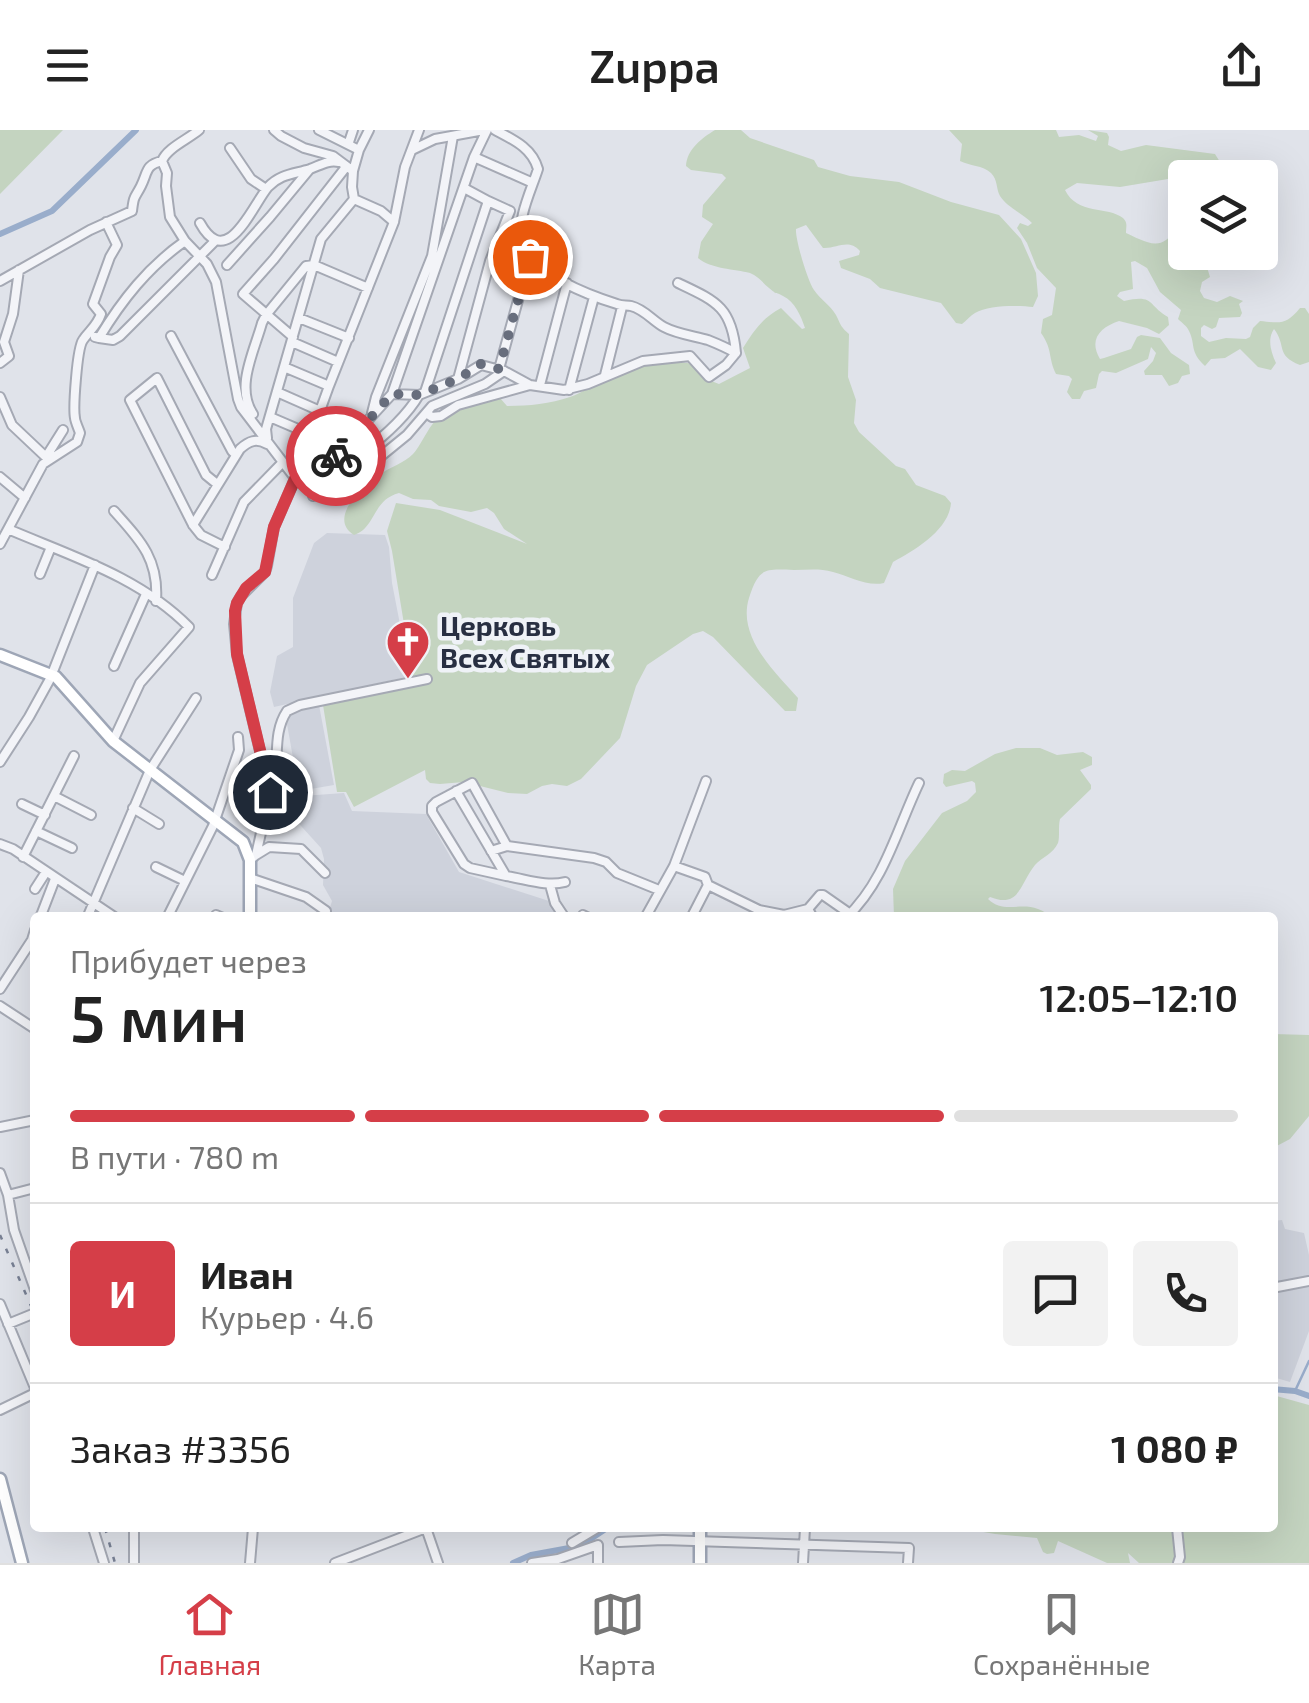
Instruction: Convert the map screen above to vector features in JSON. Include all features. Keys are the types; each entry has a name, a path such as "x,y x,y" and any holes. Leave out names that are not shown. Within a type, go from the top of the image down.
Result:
{"main road":[{"path":"0,654 62,683 114,741 243,842 253,858 250,912"},
{"path":"0,1480 22,1563"},
{"path":"700,1532 700,1563"}],"street":[{"path":"0,281 132,211 135,192 145,173 162,161 166,152 198,130"},
{"path":"266,429 321,239 354,199 346,166 333,156 304,148 274,130"},
{"path":"319,130 355,148"},
{"path":"354,130 349,142 355,148"},
{"path":"338,362 292,340 243,294 274,259 370,130"},
{"path":"270,792 237,654 235,611 246,588 265,572 274,527 394,222 405,167 419,130"},
{"path":"410,151 435,138 486,130"},
{"path":"296,475 324,468 392,394 486,130"},
{"path":"495,130 522,144 534,158 538,169 524,210 522,245 548,274 594,297 635,307 663,326 736,353"},
{"path":"372,414 432,256 453,136"},
{"path":"230,148 252,179 266,189"},
{"path":"474,157 534,183"},
{"path":"162,161 167,173 170,217 185,241 207,264 216,282 238,399 296,475"},
{"path":"87,336 113,340 120,336 216,240 231,237 245,224 266,189 288,174 324,162 346,166"},
{"path":"227,265 309,169"},
{"path":"458,379 490,261 510,211 464,188"},
{"path":"354,199 381,211 394,222"},
{"path":"488,201 422,393 383,436 331,473 313,496 353,479 387,453 437,403 485,384 502,370 530,257"},
{"path":"47,458 77,442 80,433 73,412 76,365 81,342 99,321 101,314 94,304 117,245 106,222"},
{"path":"200,223 216,240"},
{"path":"99,338 132,288 161,257 185,241"},
{"path":"271,446 266,429 247,405 245,384 266,316 306,266 314,265 368,288"},
{"path":"0,363 9,356 4,325 14,314 19,270"},
{"path":"535,385 567,283"},
{"path":"678,283 722,308 736,353"},
{"path":"569,390 594,297"},
{"path":"604,376 622,306"},
{"path":"298,318 349,338"},
{"path":"171,336 236,455"},
{"path":"392,394 422,393 458,379 481,364 535,385 569,390 653,359 690,356 709,376 736,353"},
{"path":"284,367 329,386"},
{"path":"217,484 206,474 158,378 130,400 193,526 225,547"},
{"path":"426,413 441,416 458,405 535,385"},
{"path":"277,392 320,412"},
{"path":"0,397 12,425 47,458"},
{"path":"270,417 312,436"},
{"path":"0,544 63,430"},
{"path":"193,526 246,443 255,440 271,446"},
{"path":"212,575 246,499 283,462"},
{"path":"0,477 25,498"},
{"path":"114,510 148,552 156,601"},
{"path":"8,529 123,578 189,627 145,676 114,741"},
{"path":"40,574 51,546"},
{"path":"0,762 52,676 95,564"},
{"path":"114,666 146,594"},
{"path":"253,858 275,780 278,732 287,711 428,679"},
{"path":"89,912 150,770 196,698"},
{"path":"170,912 234,768 238,737"},
{"path":"24,857 74,756"},
{"path":"648,912 674,866 706,781"},
{"path":"854,912 876,882 919,782"},
{"path":"507,846 472,783 432,806 432,812 470,868 550,885 565,882"},
{"path":"456,791 506,876"},
{"path":"54,796 91,814"},
{"path":"22,804 44,815"},
{"path":"134,808 159,824"},
{"path":"36,831 72,848"},
{"path":"0,844 106,912"},
{"path":"491,850 507,846 599,859 617,873 659,890"},
{"path":"253,858 270,847 294,847 307,853 326,873"},
{"path":"156,866 185,880"},
{"path":"674,866 704,877 708,885 755,912"},
{"path":"35,890 46,872"},
{"path":"250,878 314,901 323,912"},
{"path":"42,912 56,879"},
{"path":"292,892 298,879"},
{"path":"550,885 561,912"},
{"path":"694,912 708,885"},
{"path":"812,912 823,895 846,912"},
{"path":"0,989 30,943"},
{"path":"0,1006 30,1026"},
{"path":"0,1126 30,1121"},
{"path":"0,1174 30,1276"},
{"path":"8,1195 30,1189"},
{"path":"1278,1287 1309,1280"},
{"path":"0,1304 30,1379"},
{"path":"8,1324 30,1315"},
{"path":"0,1410 30,1394"},
{"path":"94,1532 104,1563"},
{"path":"134,1532 134,1563"},
{"path":"250,1563 253,1532"},
{"path":"335,1563 416,1532"},
{"path":"427,1532 438,1563"},
{"path":"573,1532 574,1542 591,1532"},
{"path":"803,1563 804,1532"},
{"path":"1178,1532 1178,1563"},
{"path":"619,1542 910,1548 908,1563"},
{"path":"532,1563 558,1560 598,1545 598,1563"}],"shaded area":[{"path":"327,533 385,535 410,676 274,707 270,692 277,656 293,647 293,598 314,543"},
{"path":"319,705 334,785 299,791 285,713"},
{"path":"344,793 352,811 426,814 459,872 549,901 557,912 329,912 332,901 323,885 321,848 292,816 288,797"},
{"path":"1278,1220 1282,1220 1285,1229 1304,1233 1309,1276 1278,1282"},
{"path":"1309,1283 1309,1331 1290,1382 1278,1378 1278,1290"}],"green space":[{"path":"0,130 63,130 0,194"},
{"path":"715,130 741,130 750,138 814,160 818,167 850,176 899,182 999,215 1021,239 1036,273 1038,296 1033,307 987,308 962,324 956,323 941,303 880,288 870,279 841,268 839,261 859,255 856,247 823,248 806,225 796,229 811,285 849,334 848,377 856,400 854,423 896,466 905,469 916,485 945,496 951,503 949,513 930,538 893,562 884,583 818,570 776,570 764,572 756,580 749,598 748,626 760,653 798,698 796,711 785,711 703,631 647,665 636,686 620,738 581,779 567,786 542,786 527,794 508,793 464,782 430,783 425,770 354,807 346,792 337,792 323,705 414,685 387,531 396,503 440,510 527,544 504,529 487,508 471,512 399,493 384,502 367,526 354,535 344,520 357,494 413,454 436,420 453,409 500,398 507,406 555,401 616,374 660,364 693,364 706,379 719,384 750,368 743,348 774,312 781,308 805,328 791,302 756,276 716,267 698,258 701,242 713,224 702,217 703,205 726,178 686,166 692,149"},
{"path":"949,130 1056,130 1059,137 1079,135 1096,141 1098,136 1088,130 1107,133 1108,145 1121,151 1146,145 1215,154 1219,160 1168,160 1168,179 1120,187 1077,183 1065,190 1085,207 1123,218 1126,233 1146,242 1168,238 1168,270 1208,270 1210,277 1202,282 1200,291 1204,298 1217,302 1230,296 1243,301 1239,304 1240,317 1219,318 1216,327 1201,328 1201,336 1209,342 1246,339 1260,321 1283,322 1305,308 1309,314 1309,362 1300,365 1287,358 1274,329 1270,341 1276,363 1271,370 1258,367 1240,349 1225,358 1211,359 1205,366 1195,352 1188,329 1178,319 1181,310 1160,292 1147,268 1135,261 1131,262 1133,289 1117,296 1124,301 1150,302 1168,317 1169,325 1159,334 1119,321 1098,335 1095,345 1100,359 1131,349 1141,335 1160,338 1171,353 1189,365 1190,374 1169,386 1162,375 1145,375 1156,353 1151,347 1148,359 1116,373 1102,371 1096,388 1084,391 1080,399 1072,399 1067,392 1072,379 1056,374 1041,333 1043,319 1052,315 1056,288 1037,268 1017,228 1020,223 1032,223 1003,200 991,173 960,161 962,144"},
{"path":"1016,748 1040,748 1057,755 1083,752 1092,757 1092,765 1080,770 1091,789 1060,819 1056,847 1035,865 1013,897 988,899 1000,906 1031,907 1044,912 894,912 893,889 905,861 942,813 976,792 972,781 946,787 944,774 965,771 995,754"},
{"path":"1278,1034 1309,1035 1309,1116 1290,1139 1278,1145"},
{"path":"1278,1396 1309,1405 1309,1563 1139,1563 1128,1553 1130,1563 1107,1563 1058,1541 1054,1553 1047,1554 1037,1538 983,1532 1278,1532"}],"waterway":[{"path":"0,234 52,211 136,130"},
{"path":"1295,1391 1309,1361"},
{"path":"1278,1390 1309,1396"},
{"path":"513,1563 531,1555 580,1546 601,1532"}],"railway":[{"path":"0,1235 30,1304"},
{"path":"106,1532 115,1563"}],"way so far":[{"path":"336,456 392,394 419,395 458,379 481,364 499,369 530,257"}],"place":[{"name":"Церковь Всех Святых","path":"408,680"}],"route":[{"path":"270,792 237,654 235,611 246,588 268,566 274,527 298,472 324,468 336,456"}]}
